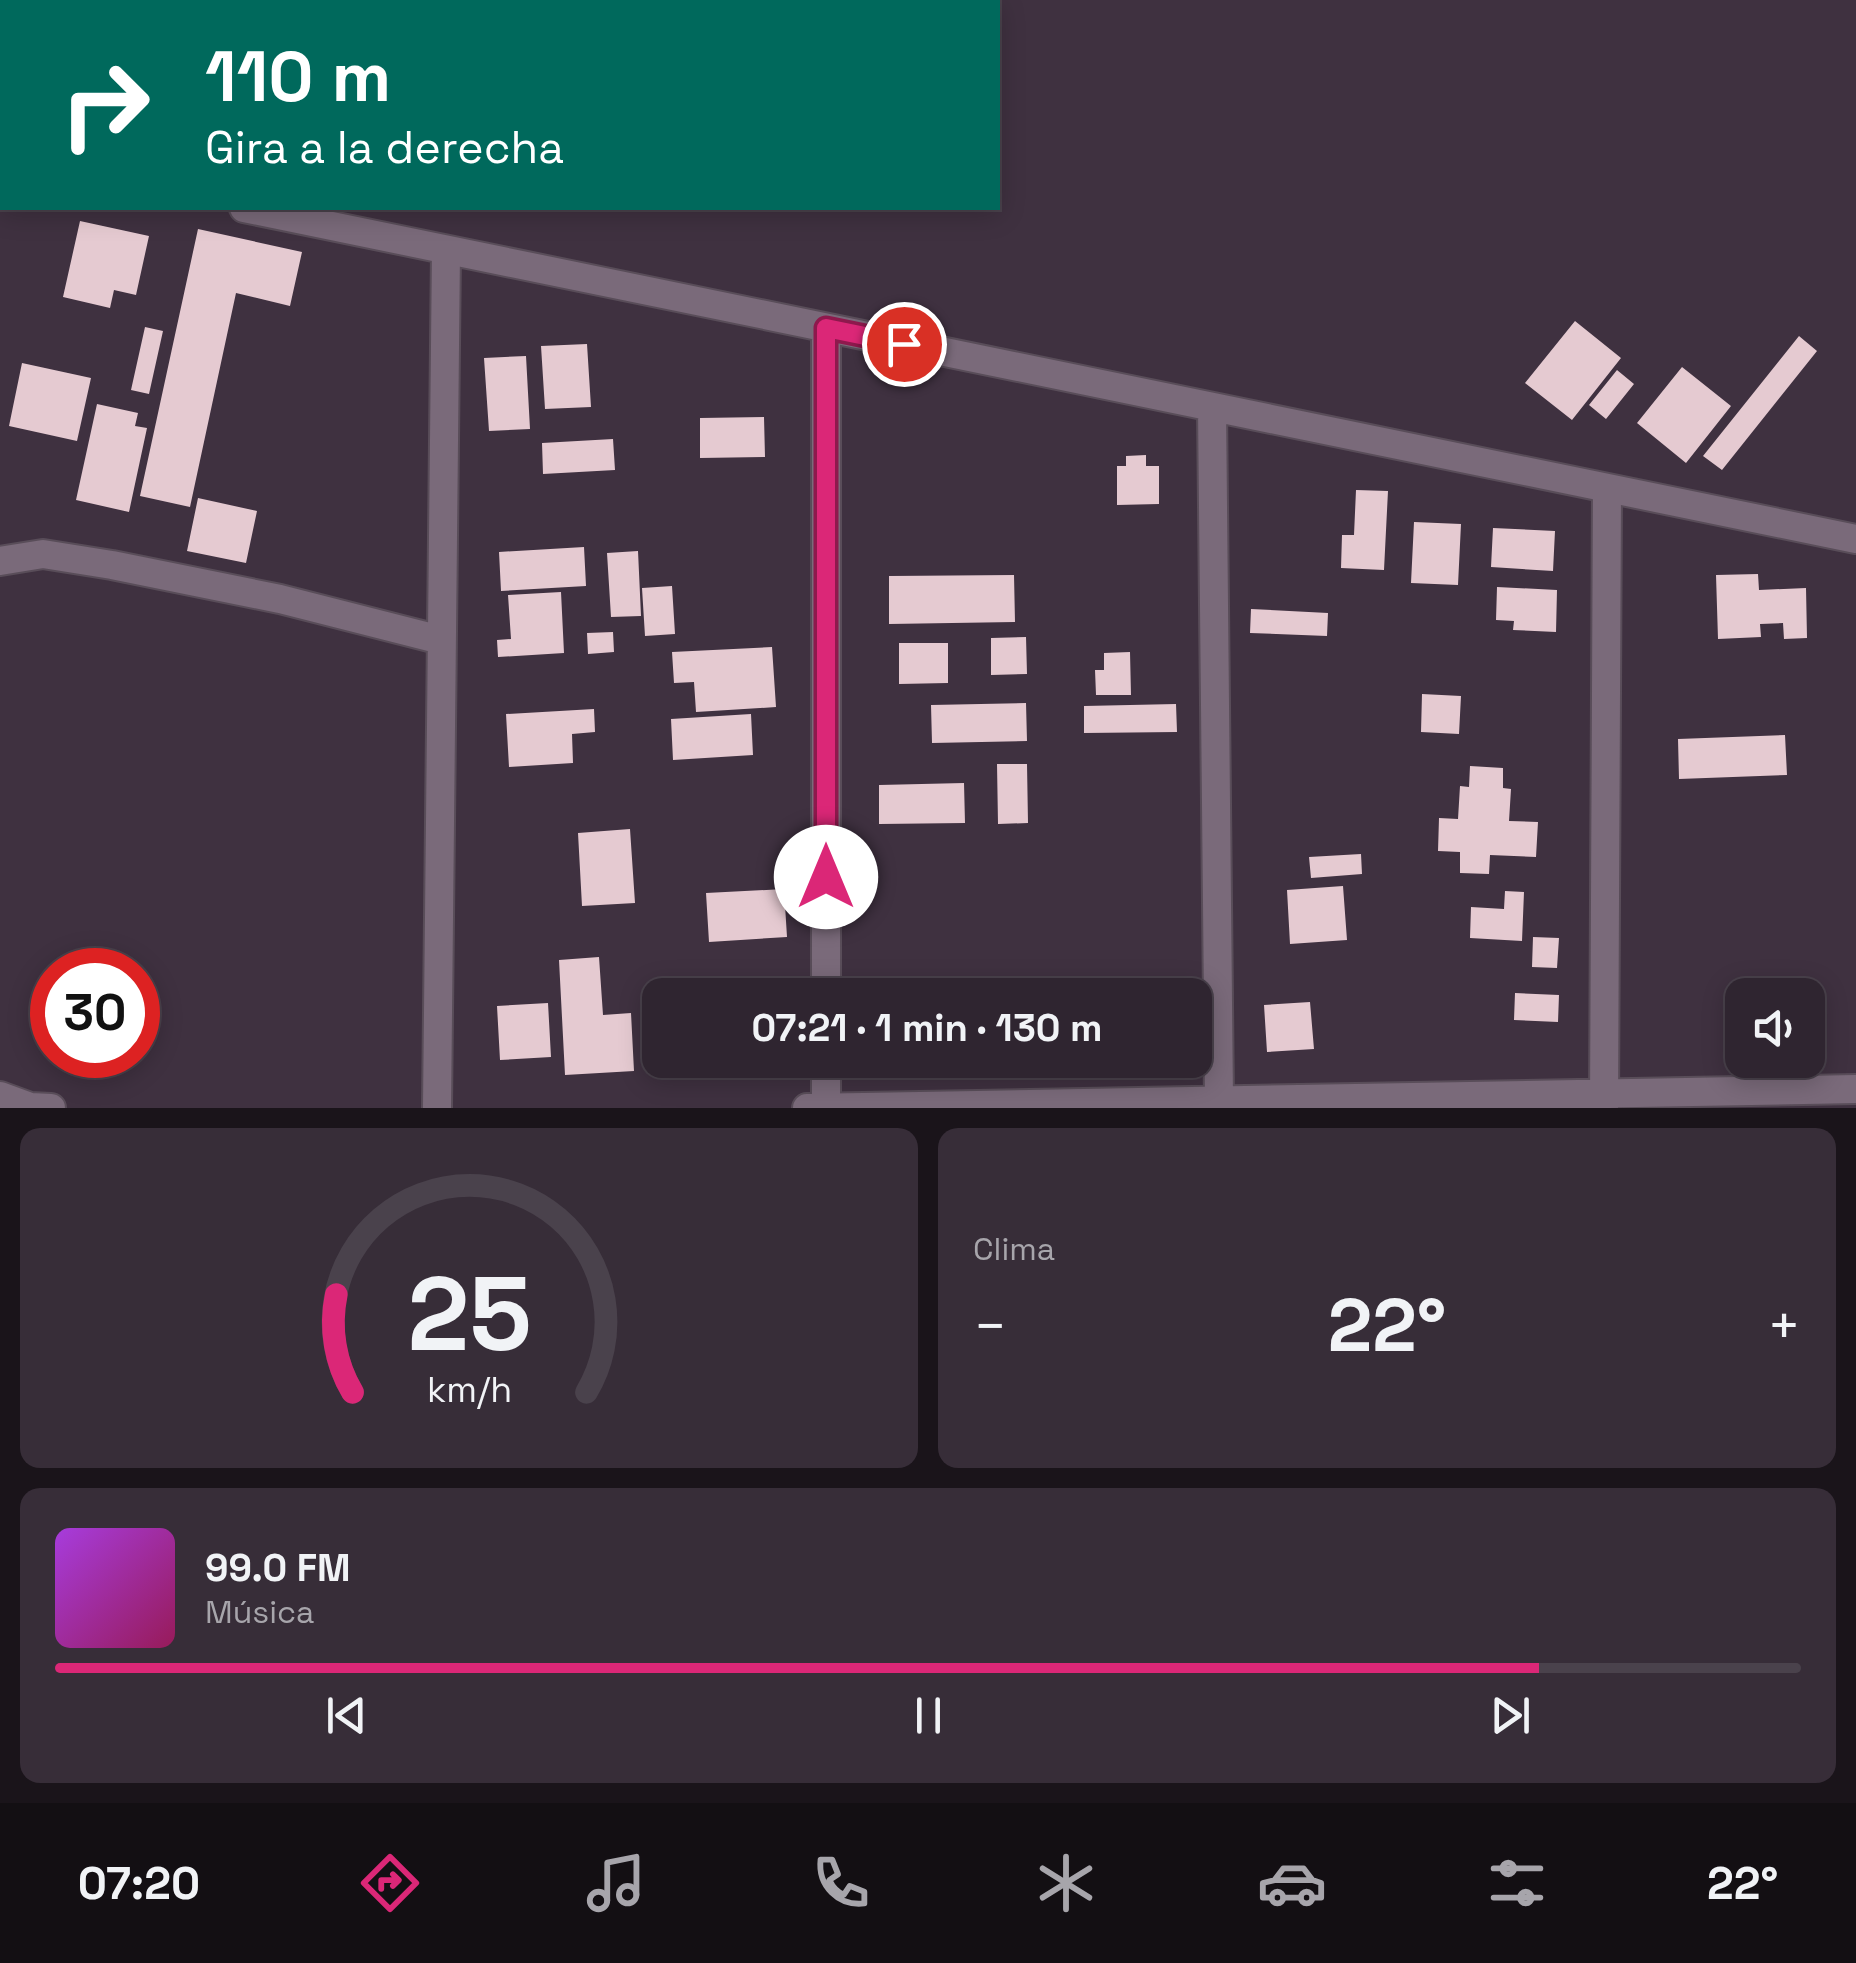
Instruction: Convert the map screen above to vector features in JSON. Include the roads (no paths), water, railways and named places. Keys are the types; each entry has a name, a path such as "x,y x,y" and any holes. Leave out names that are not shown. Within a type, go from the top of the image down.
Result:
{"street":[{"path":"254,210 1856,539"},
{"path":"437,1108 446,250"},
{"path":"826,328 826,978"},
{"path":"1212,408 1218,1101"},
{"path":"1604,1101 1607,488"},
{"path":"0,561 43,554 112,565 280,599 440,640"},
{"path":"826,1078 826,1108"},
{"path":"806,1108 1218,1101 1604,1101 1856,1089"},
{"path":"0,1096 30,1107 51,1108"}]}
